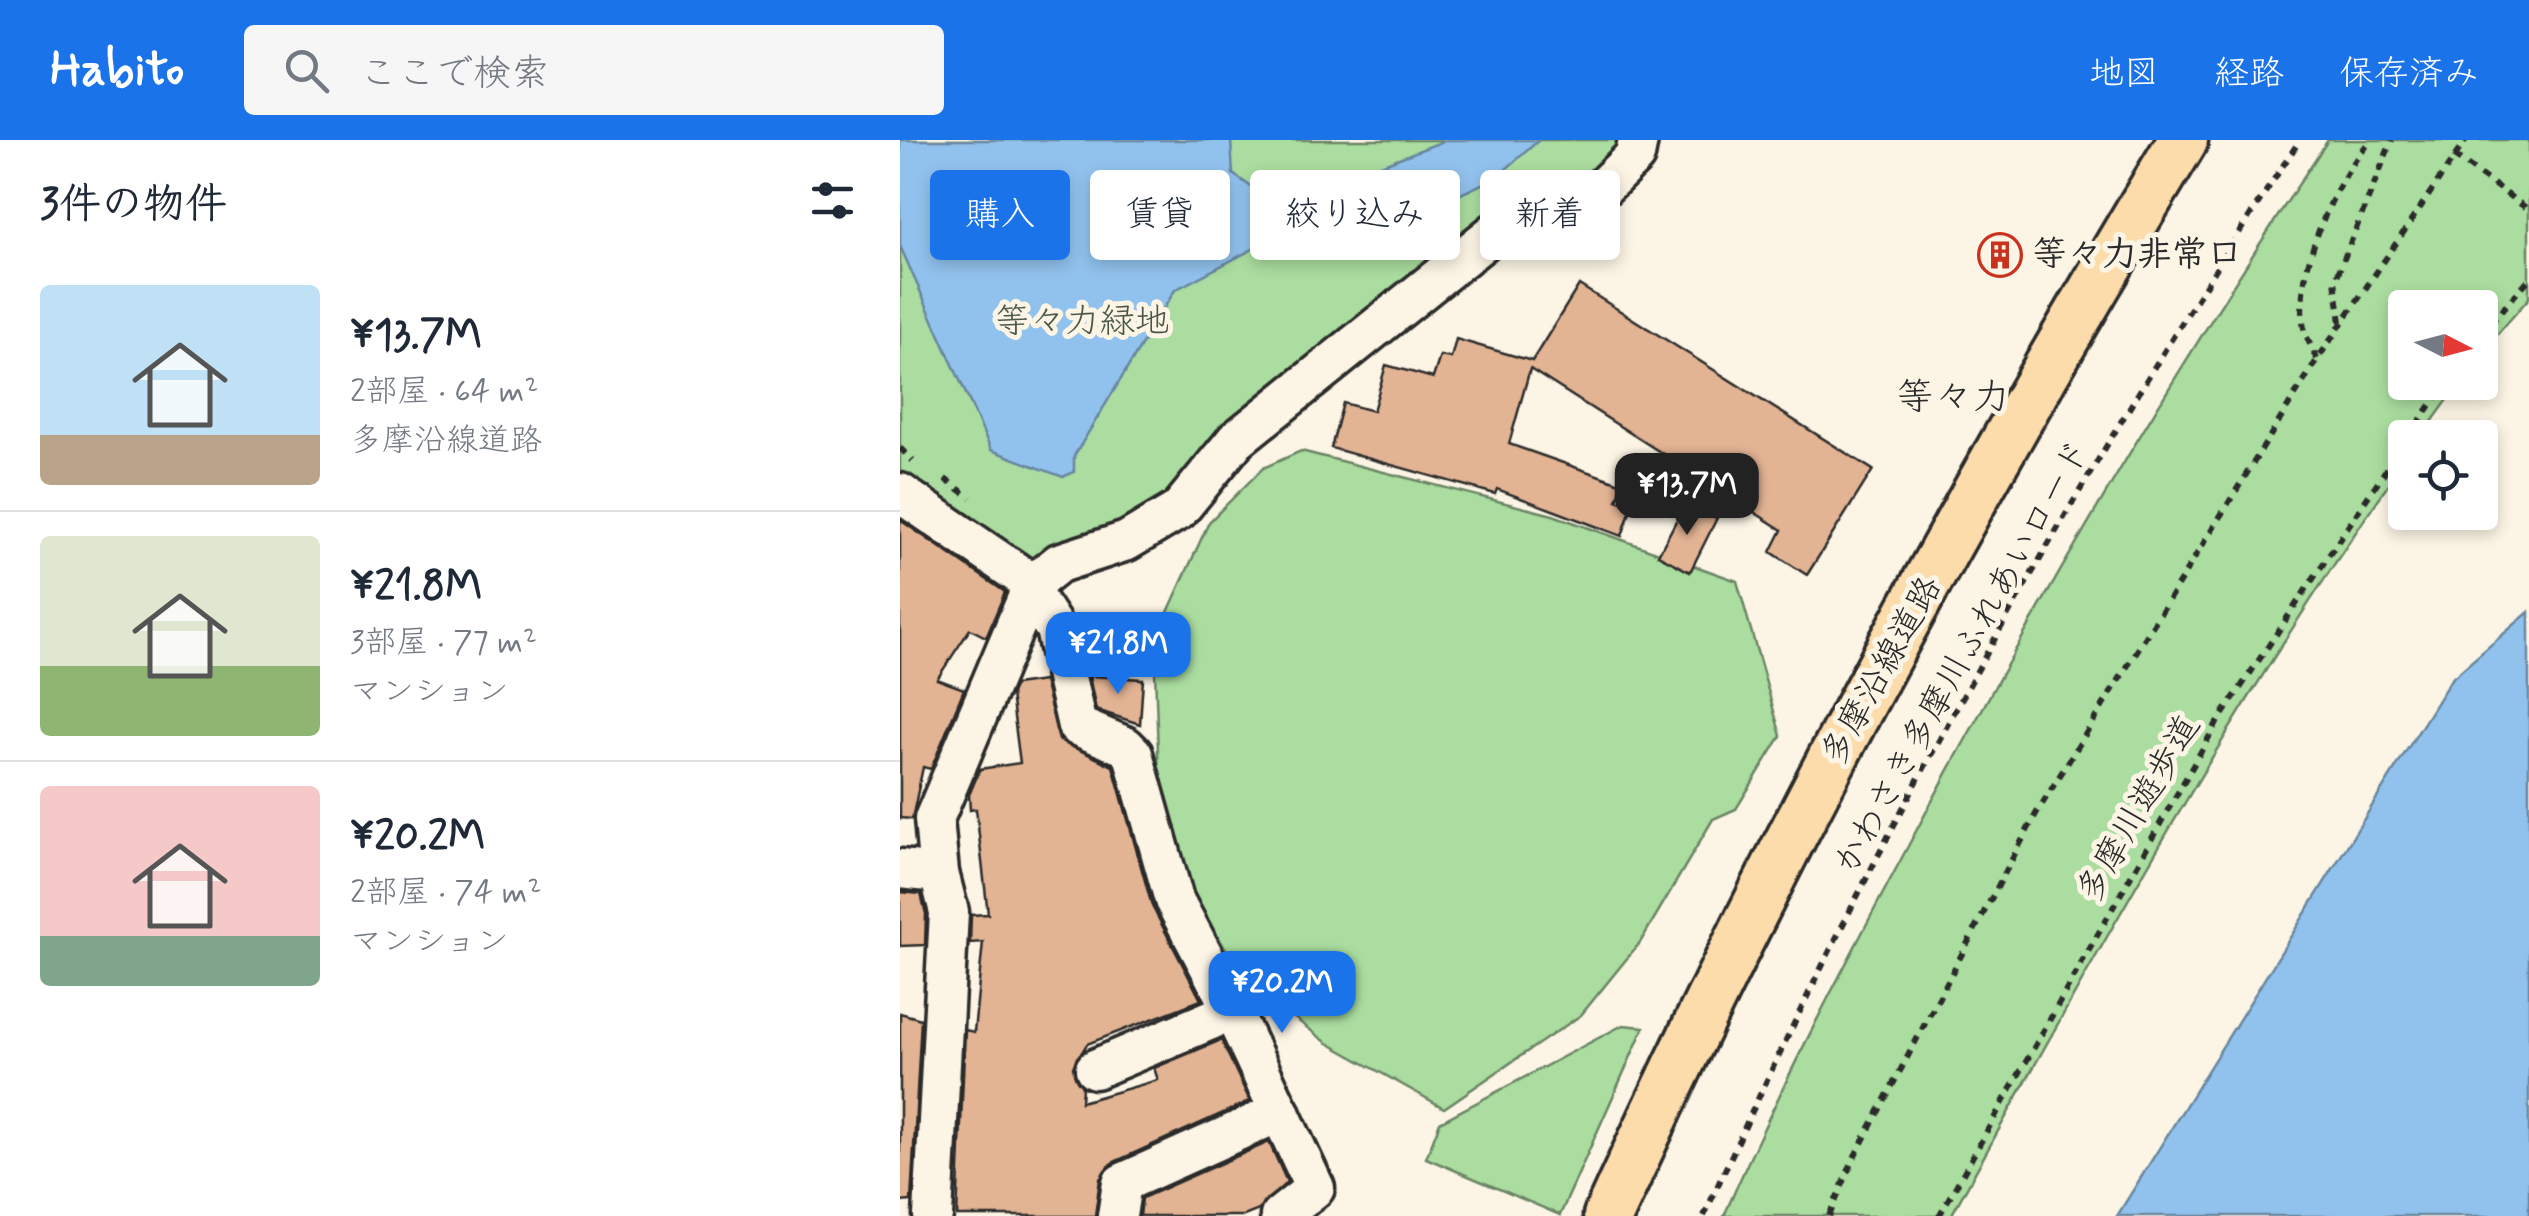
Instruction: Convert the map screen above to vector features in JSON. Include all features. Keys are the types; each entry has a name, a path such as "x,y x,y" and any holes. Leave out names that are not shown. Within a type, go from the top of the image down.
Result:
{"main road":[{"name":"多摩沿線道路","path":"1608,1216 1706,1003 1829,767 2003,451 2182,140"}],"street":[{"path":"933,1216 949,912 938,873 934,819 1031,588 1059,563 1126,541 1179,510 1251,428 1494,232 1600,190 1634,156 1638,140"},
{"path":"913,481 1031,588 1055,630 1077,726 1126,746 1132,754 1174,900 1323,1202 1280,1216"},
{"path":"900,869 938,873"},
{"path":"1095,1069 1232,1011"},
{"path":"1117,1216 1122,1183 1280,1112"}],"path":[{"name":"かわさき多摩川ふれあいロード","path":"1704,1216 1860,893 2052,541 2300,140"},
{"path":"2317,360 2303,322 2310,260 2330,203 2371,140"},
{"path":"2341,324 2336,281 2392,140"},
{"path":"1830,1216 1855,1156 2036,814 2317,360 2466,140"},
{"path":"2454,156 2529,210"},
{"path":"2498,314 2529,279"},
{"path":"900,448 913,481"},
{"name":"多摩川遊歩道","path":"1939,1216 2217,723 2388,467"},
{"path":"944,478 975,502"}],"green space":[{"name":"等々力緑地","path":"900,140 1622,140 1615,158 1592,170 1480,170 1480,228 1460,239 1460,170 1250,170 1250,260 1434,260 1153,513 1028,568 900,478"},
{"path":"2328,140 2529,140 2529,298 2498,333 2498,290 2388,290 2388,400 2448,400 2433,420 2388,420 2388,486 2224,738 2112,927 1951,1216 1724,1216 1835,986 2005,668 2108,489"},
{"path":"1301,451 1553,515 1737,581 1781,736 1736,809 1713,819 1641,941 1581,1015 1444,1108 1326,1042 1251,985 1200,911 1159,780 1154,643 1209,522 1263,468"},
{"path":"1623,1025 1644,1027 1560,1215 1426,1158 1440,1122"}],"water":[{"path":"900,140 1231,140 1233,174 1250,186 1250,251 1175,290 1074,456 1074,472 1063,477 991,450 900,246"},
{"path":"1446,140 1539,140 1505,170 1480,170 1480,185 1460,194 1460,170 1368,170"},
{"path":"2529,612 2529,1216 2117,1216 2451,679"}],"building":[{"path":"1579,285 1873,470 1807,575 1771,552 1782,530 1530,369 1509,444 1623,484 1617,500 1632,506 1622,536 1497,489 1495,494 1331,448 1343,403 1373,411 1386,365 1433,378 1440,356 1451,358 1456,339 1532,361"},
{"path":"1684,506 1717,518 1690,572 1658,555"},
{"path":"900,520 1005,592 986,637 970,629 937,679 964,689 931,769 923,767 912,819 900,818"},
{"path":"1089,676 1143,679 1140,724 1096,710"},
{"path":"1044,681 1059,740 1113,766 1152,906 1201,1000 1087,1044 1073,1067 1082,1087 1081,1102 1158,1080 1154,1068 1221,1040 1250,1101 1112,1163 1100,1179 1095,1216 957,1216 965,1030 974,1032 983,942 970,943 971,915 988,914 976,809 970,810 969,795 980,769 1020,763 1011,694 1015,685"},
{"path":"900,892 921,894 926,914 925,945 900,946"},
{"path":"900,1013 921,1019 911,1201 900,1202"},
{"path":"1269,1142 1287,1182 1259,1210 1244,1216 1140,1216 1142,1198"}],"place":[{"name":"等々力非常口","path":"2000,255"}],"district":[{"name":"等々力","path":"1953,398"}]}
